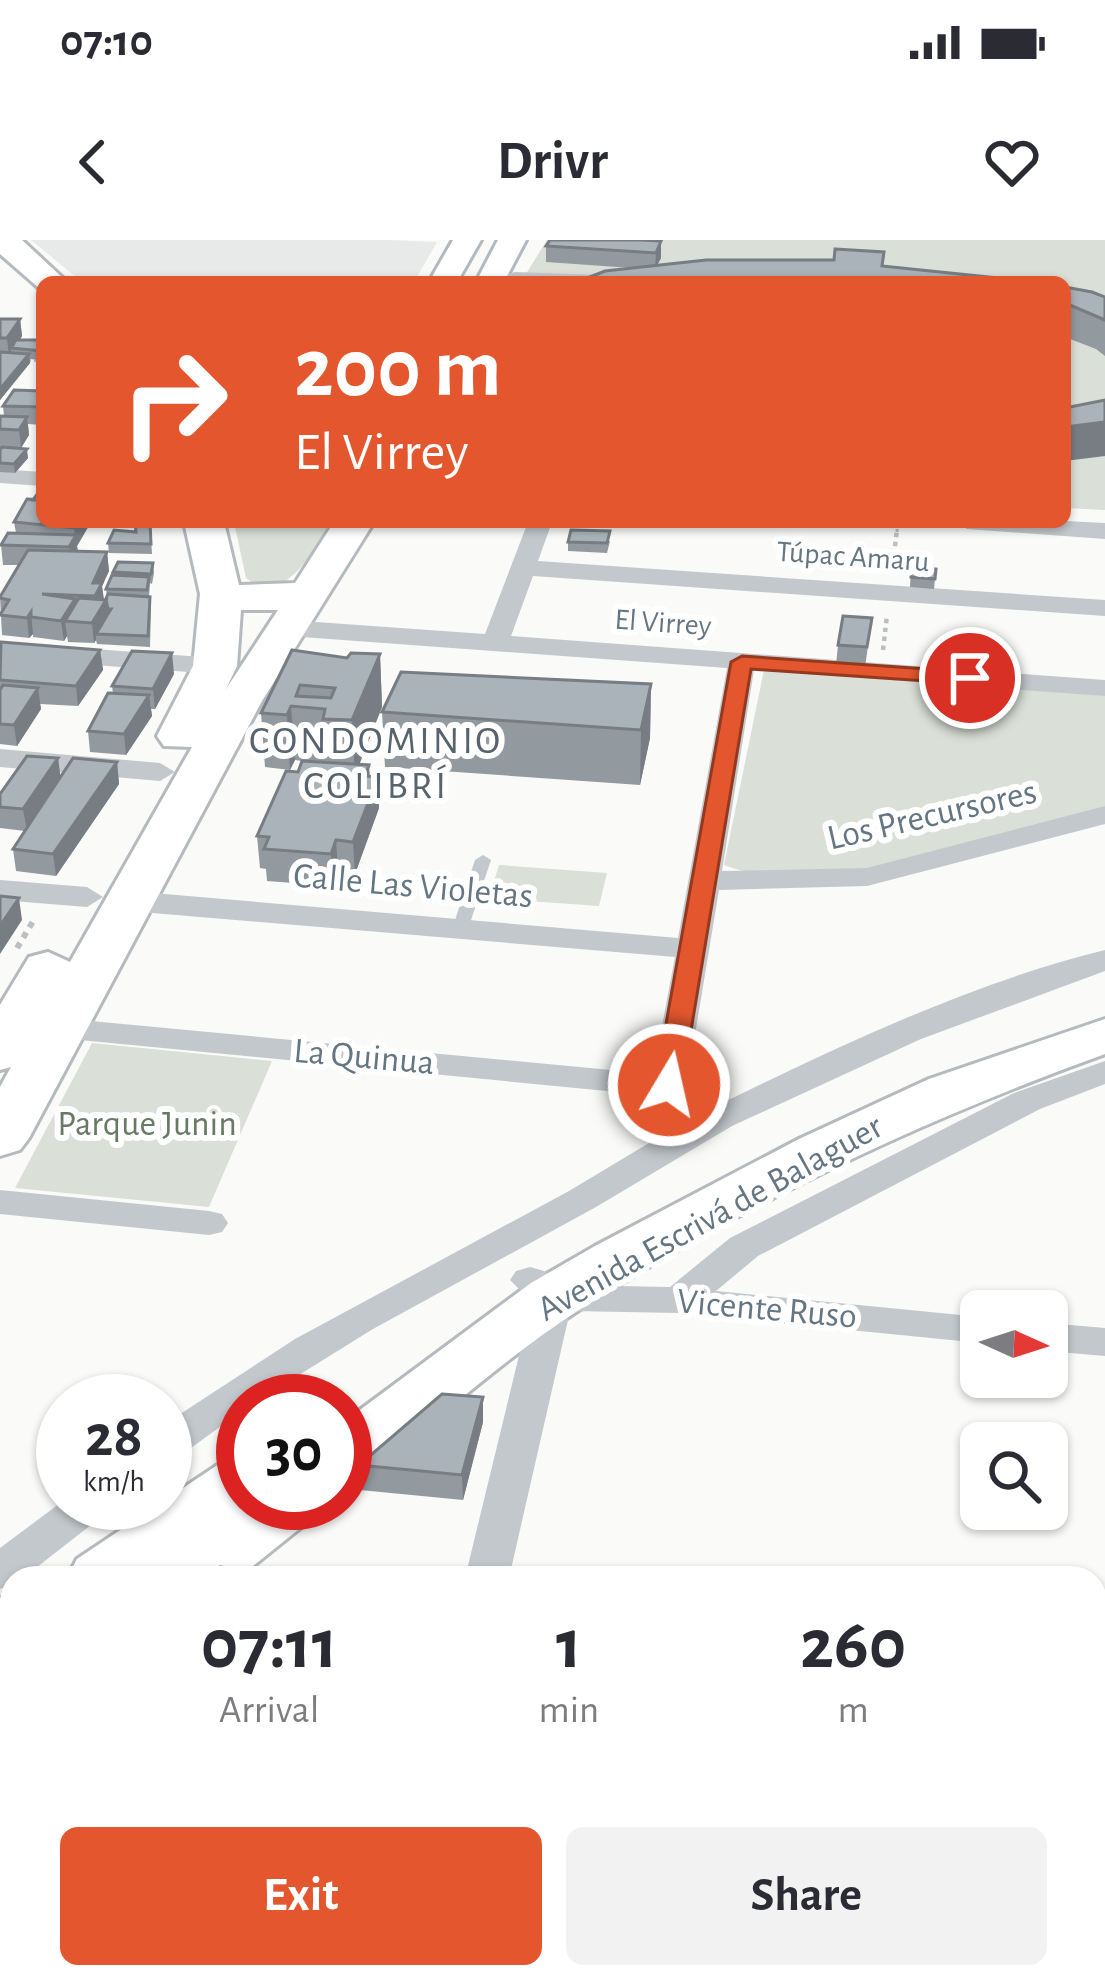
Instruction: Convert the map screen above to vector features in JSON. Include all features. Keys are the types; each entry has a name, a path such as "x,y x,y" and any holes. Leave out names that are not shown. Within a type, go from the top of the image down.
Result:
{"main road":[{"path":"3,240 44,276"},
{"path":"446,276 467,240"},
{"path":"509,276 519,246"},
{"path":"0,267 36,299"},
{"path":"108,899 160,772 215,666 220,594 205,528"},
{"path":"0,1138 19,1032 350,528"},
{"path":"220,594 298,611"},
{"name":"Avenida Escrivá de Balaguer","path":"372,1433 542,1289 589,1242 790,1134 918,1076 1105,1010"},
{"name":"Avenida Escrivá de Balaguer","path":"372,1391 542,1289 820,1152 1011,1088 1105,1035"},
{"path":"119,1566 216,1500"},
{"path":"205,1566 251,1530"}],"street":[{"path":"489,240 519,246"},
{"path":"0,476 36,479"},
{"path":"1071,518 1105,520"},
{"path":"494,644 538,528"},
{"path":"1059,528 1105,531"},
{"name":"Túpac Amaru","path":"524,568 1105,608"},
{"name":"El Virrey","path":"298,611 494,644 1105,688"},
{"path":"0,650 215,666"},
{"path":"713,1121 669,1085 742,662"},
{"path":"0,758 160,772"},
{"name":"Los Precursores","path":"704,881 867,877 1105,815"},
{"name":"Calle Las Violetas","path":"0,890 692,949"},
{"path":"192,1425 241,1388 412,1287 623,1178 713,1121 972,1004 1105,960"},
{"name":"La Quinua","path":"19,1032 669,1085"},
{"path":"679,1300 744,1247 1011,1088 1105,1072"},
{"path":"0,1202 209,1223"},
{"path":"489,1566 542,1289"},
{"name":"Vicente Ruso","path":"542,1289 960,1328"},
{"path":"1068,1338 1105,1342"},
{"path":"7,1566 54,1530"}],"lane":[{"path":"460,929 483,860"}],"path":[{"path":"17,360 36,361"}],"shaded area":[{"path":"31,240 437,242 417,276 75,276"}],"green space":[{"path":"547,240 1105,240 1105,510 1071,508 1071,276 525,276"},
{"path":"235,528 329,528 285,581 260,586 246,578"},
{"path":"764,670 1105,694 1105,806 966,847 860,870 810,876 764,874 724,865"},
{"path":"499,865 607,873 599,906 489,898"},
{"name":"Parque Junin","path":"92,1043 272,1061 209,1207 15,1188"}],"building":[{"path":"550,240 661,241 656,253 546,246"},
{"path":"835,249 884,252 882,266 978,276 592,276 706,260 834,260"},
{"path":"1071,288 1105,297 1105,320 1071,306"},
{"path":"0,319 20,319 7,338 0,338"},
{"path":"16,340 36,340 36,350 11,348"},
{"path":"0,352 29,354 0,389"},
{"path":"14,390 36,391 36,407 3,406"},
{"path":"1105,400 1105,422 1071,426 1071,407"},
{"path":"0,416 27,417 19,430 0,429"},
{"path":"2,447 27,449 14,464 0,463"},
{"path":"27,499 36,500 36,524 14,522"},
{"path":"136,528 150,528 151,544 108,543 114,530 136,532"},
{"path":"571,530 610,531 607,543 568,542"},
{"path":"8,533 76,535 69,547 1,545"},
{"path":"28,550 107,552 93,583 102,583 95,596 42,594 75,599 61,621 31,617 31,612 27,618 0,615 9,600 0,597"},
{"path":"118,562 153,563 151,574 113,572"},
{"path":"911,567 936,569 935,579 911,577"},
{"path":"112,575 149,577 147,590 106,589"},
{"path":"108,594 150,597 148,636 96,634 111,609 106,600 104,603"},
{"path":"79,598 106,600 92,623 65,621"},
{"path":"843,616 872,618 867,647 838,645"},
{"path":"1,642 100,650 76,686 0,680"},
{"path":"292,650 347,658 351,653 380,654 352,720 323,719 325,709 291,706 287,715 261,713","holes":["300,685 335,688 331,698 296,696"]},
{"path":"132,651 172,653 153,689 112,686"},
{"path":"401,672 651,684 641,730 382,712"},
{"path":"3,685 38,688 14,725 0,724"},
{"path":"108,693 149,695 124,734 88,731"},
{"path":"27,756 58,758 23,809 0,807 0,794"},
{"path":"73,758 117,762 53,854 13,849"},
{"path":"302,761 369,765 365,776 378,777 353,842 336,840 331,854 264,849 269,837 257,836 286,771 298,772"},
{"path":"0,896 19,898 0,926"},
{"path":"442,1394 483,1397 462,1475 372,1466 372,1454"}],"district":[{"name":"CONDOMINIO COLIBRÍ","path":"376,764"}],"route":[{"path":"669,1085 742,662 970,678"}]}
